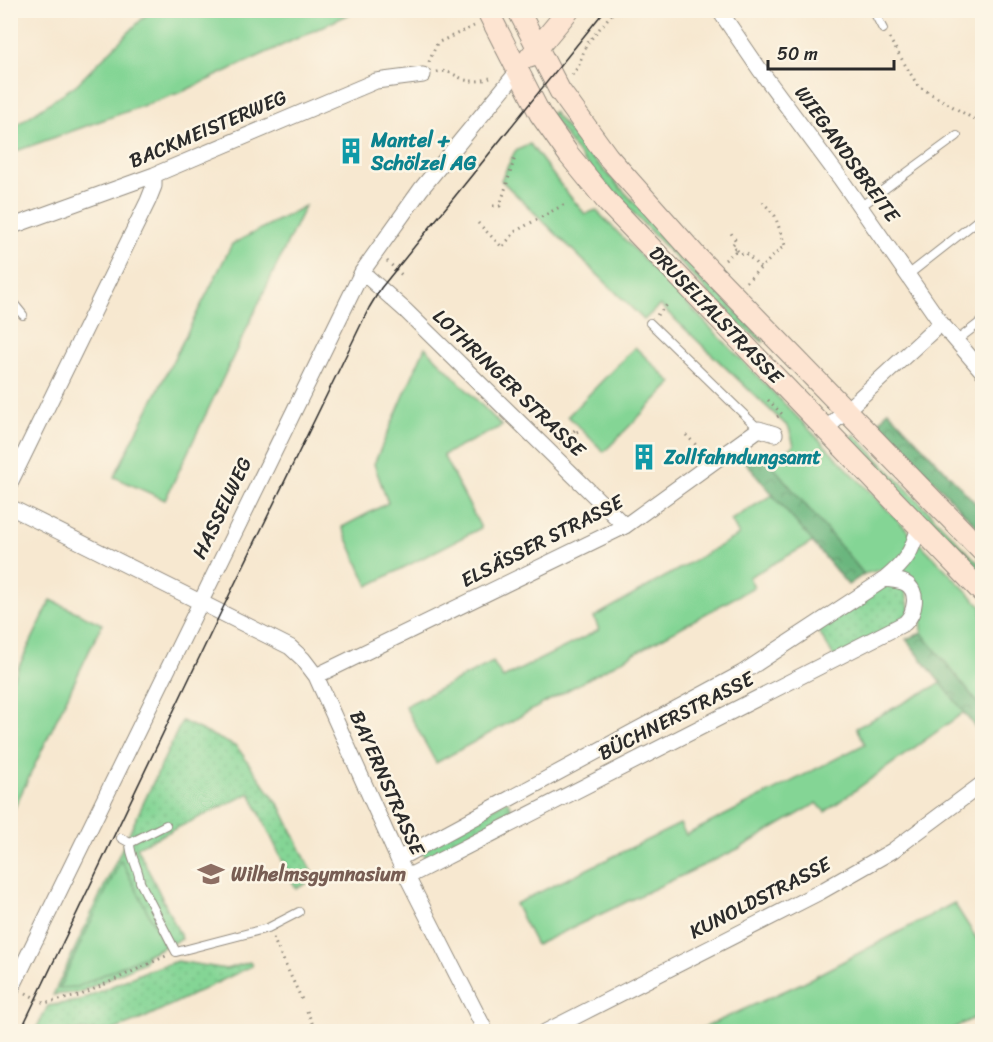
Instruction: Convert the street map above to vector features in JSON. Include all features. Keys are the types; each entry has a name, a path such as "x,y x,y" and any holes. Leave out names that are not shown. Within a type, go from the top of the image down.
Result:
{"main road":[{"name":"DRUSELTALSTRASSE","path":"518,10 567,103 608,157 696,256 982,551"},
{"path":"518,71 569,10"},
{"name":"DRUSELTALSTRASSE","path":"483,19 518,71 546,122 569,155 609,204 982,592"}],"street":[{"name":"WIEGANDSBREITE","path":"719,10 941,323 982,371"},
{"name":"HASSELWEG","path":"12,989 362,272 421,189 518,71"},
{"name":"BACKMEISTERWEG","path":"10,227 154,175 376,81 423,75"},
{"path":"10,483 148,201 154,186 154,175"},
{"name":"LOTHRINGER STRASSE","path":"362,272 405,310 625,526"},
{"path":"826,429 941,323"},
{"path":"759,429 775,434"},
{"name":"ELSÄSSER STRASSE","path":"316,676 625,526 759,429"},
{"name":"BAYERNSTRASSE","path":"10,507 290,647 303,658 316,676 398,859 486,1032"},
{"name":"BÜCHNERSTRASSE","path":"398,859 742,673 885,579 901,566 913,549 919,526"},
{"name":"BÜCHNERSTRASSE","path":"407,877 905,623 910,618 914,605 911,588 904,583 885,579"},
{"name":"KUNOLDSTRASSE","path":"545,1032 820,892 892,851 982,784"}],"lane":[{"path":"873,10 883,29"},
{"path":"860,207 957,136"},
{"path":"909,275 982,217"},
{"path":"10,299 23,315"},
{"path":"956,341 982,321"},
{"path":"650,323 759,429"},
{"path":"130,843 166,825"},
{"path":"121,838 130,843"},
{"path":"130,843 130,852 139,871 140,882 176,952 268,928 299,912"}],"path":[{"path":"571,76 578,67 586,45 615,10"},
{"path":"423,75 437,43 483,19"},
{"path":"883,29 918,86 982,124"},
{"path":"423,75 444,70 467,81 480,81 518,71"},
{"path":"493,206 500,206 515,156"},
{"path":"745,282 785,246 776,216 763,202"},
{"path":"478,223 502,247 516,231 565,204"},
{"path":"731,233 736,241 732,245 740,254 746,253 761,269"},
{"path":"725,260 737,250"},
{"path":"376,252 403,276"},
{"path":"550,453 575,430 573,427"},
{"path":"569,435 582,430"},
{"path":"686,435 713,462"},
{"path":"268,928 303,1002"},
{"path":"12,989 44,1003 79,996 176,952"},
{"path":"307,1011 315,1032"}],"green space":[{"path":"150,11 356,11 184,91 11,153 11,129 77,84"},
{"path":"553,112 763,342 735,321 583,160 549,114"},
{"path":"530,144 585,214 596,210 982,607 982,708 922,633 920,593 905,578 883,569 864,574 760,451 784,454 794,445 789,428 660,305 644,320 501,180 515,151"},
{"path":"305,206 165,500 114,477 232,244"},
{"path":"425,347 502,426 443,455 481,528 368,586 342,527 388,503 374,464"},
{"path":"635,347 672,383 604,452 568,416"},
{"path":"888,410 982,510 982,532 879,423"},
{"path":"854,434 982,567 982,578 849,439"},
{"path":"760,451 864,574 848,585 743,459"},
{"path":"772,495 813,542 749,577 754,587 436,763 405,706 493,662 503,678 599,630 594,617 739,535 731,520"},
{"path":"885,579 904,583 911,617 835,659 815,625"},
{"path":"51,600 102,624 11,815 11,683"},
{"path":"922,633 982,708 982,736 906,639"},
{"path":"941,683 964,712 825,812 817,803 740,848 536,945 515,904 680,824 686,835 865,744 856,728"},
{"path":"182,721 237,747 281,808 315,879 296,889 250,793 137,847 182,939 148,954 144,962 80,992 53,995"},
{"path":"507,800 517,821 429,866 420,847"},
{"path":"121,860 165,946 77,987 59,988"},
{"path":"954,903 982,947 982,1014 948,1031 696,1031 802,983"},
{"path":"177,961 226,969 250,962 252,966 142,1019 111,1031 35,1031 48,1006 78,1001 146,971"}],"tram line":[{"path":"20,1032 369,308 381,288 605,10"}],"place":[{"name":"Mantel + Schölzel AG","path":"351,151"},
{"name":"Zollfahndungsamt","path":"644,457"},
{"name":"Wilhelmsgymnasium","path":"211,874"}]}
